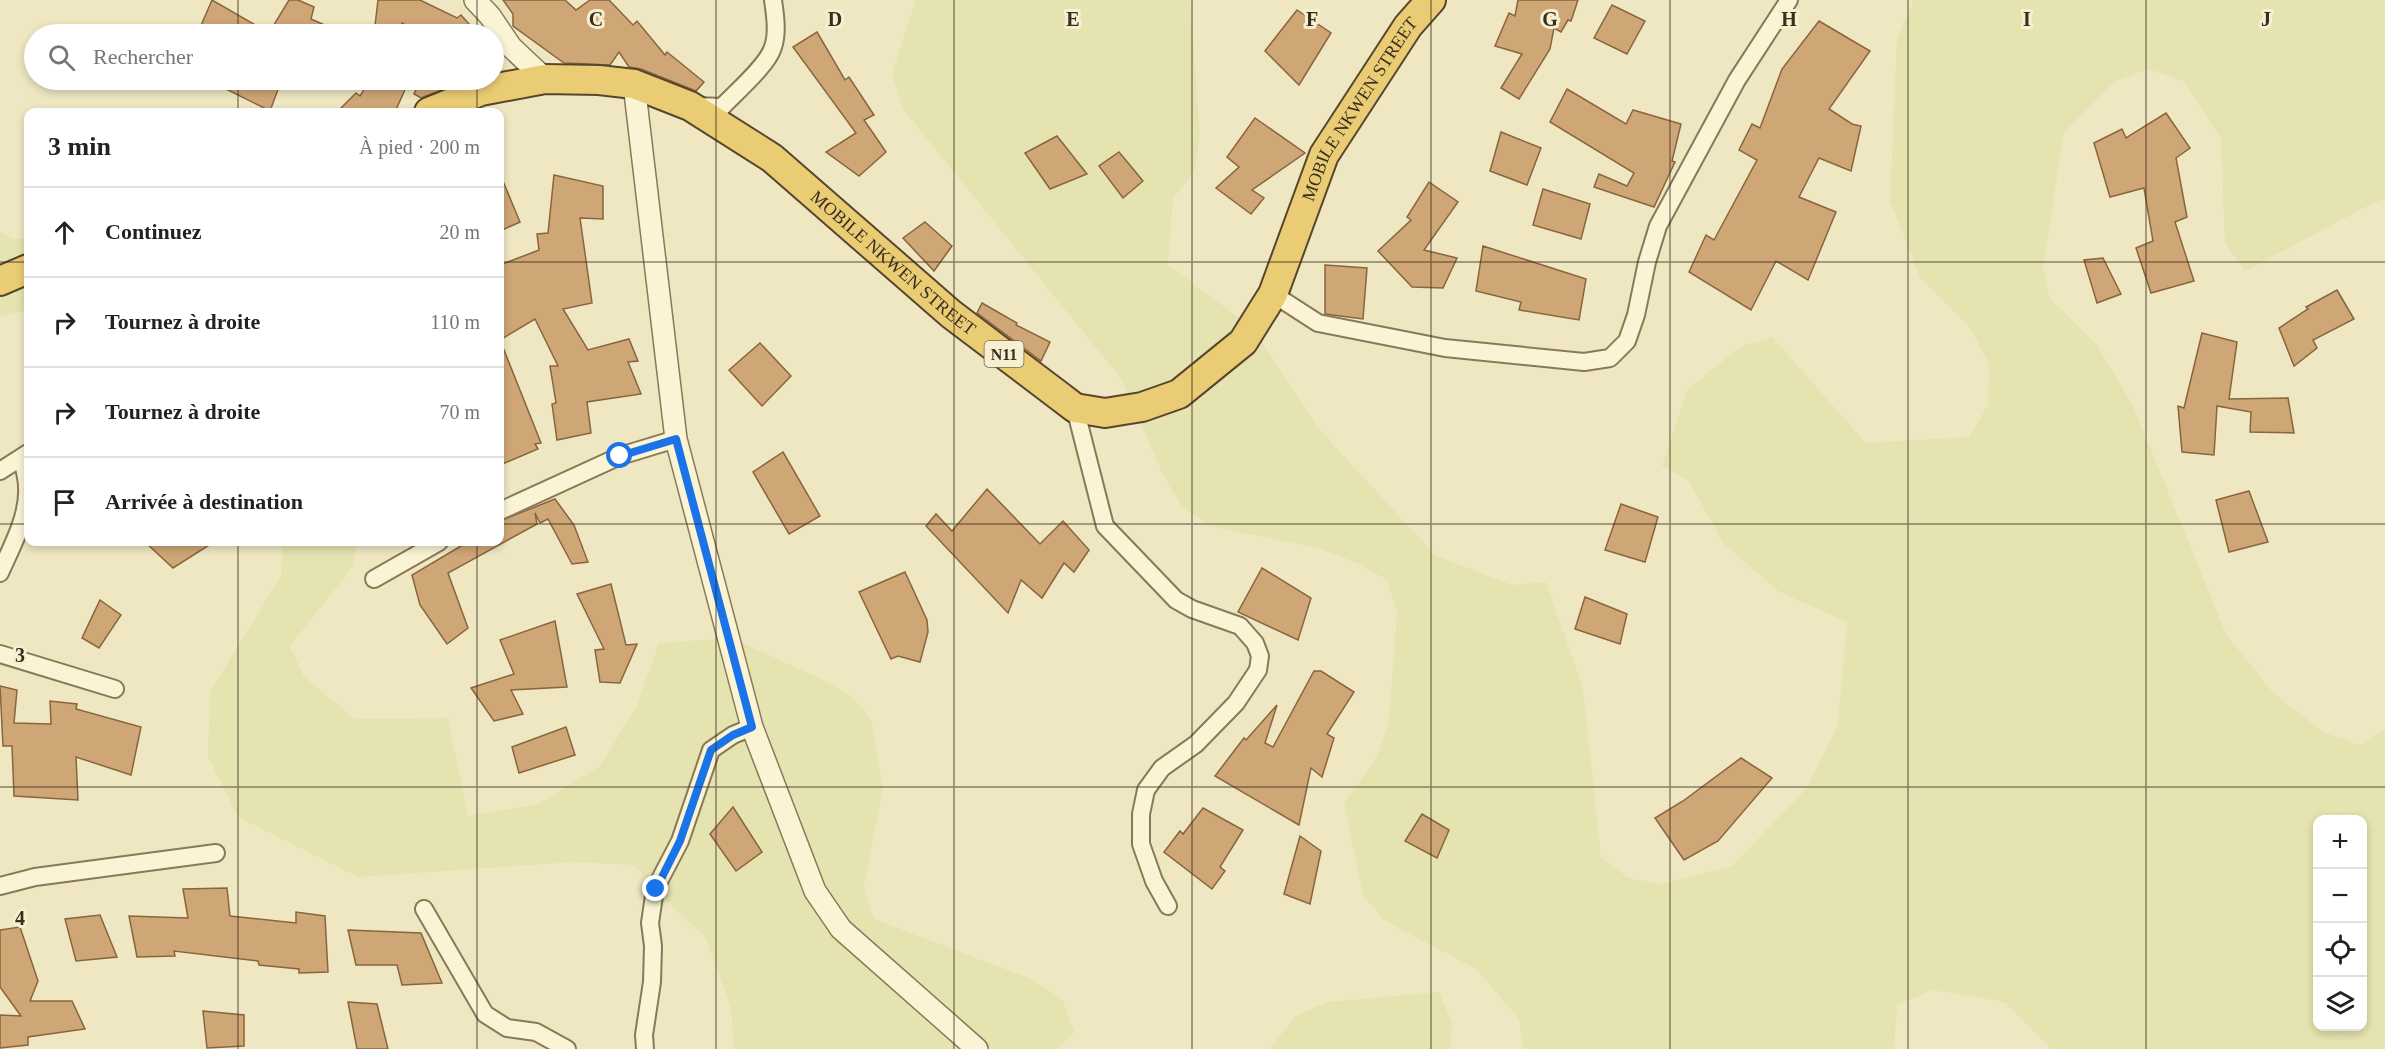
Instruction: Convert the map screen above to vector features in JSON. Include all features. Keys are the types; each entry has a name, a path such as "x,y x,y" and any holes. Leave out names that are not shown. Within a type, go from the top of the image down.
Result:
{"highway":[{"name":"MOBILE NKWEN STREET","path":"504,87 545,79 599,80 634,84 690,106 772,158 951,315 1075,408 1104,413 1142,407 1179,394 1243,342 1273,294 1324,155 1408,26 1431,0"},
{"name":"MOBILE NKWEN STREET","path":"439,108 486,90"},
{"path":"0,281 24,271"}],"street":[{"path":"475,0 495,24"},
{"path":"690,106 722,107 756,72 773,47 776,20 773,0"},
{"path":"1273,294 1318,323 1445,348 1584,362 1610,358 1628,341 1658,226 1737,80 1789,0"},
{"path":"504,37 511,47 545,79"},
{"path":"634,84 676,439 752,727 815,891 840,929 977,1049"},
{"path":"1075,408 1105,526 1176,600 1192,609 1240,626 1255,642 1260,657 1258,670 1236,703 1196,744 1162,768 1146,790 1141,814 1141,844 1154,881 1168,906"},
{"path":"504,509 620,456 676,439"},
{"path":"0,471 24,457"},
{"path":"0,573 24,509"},
{"path":"374,579 432,546"},
{"path":"0,654 115,689"},
{"path":"645,1049 644,1035 652,982 653,946 650,922 656,889 680,841 711,750 733,735 752,727"},
{"path":"0,886 34,877 216,853"},
{"path":"424,909 485,1014 507,1028 536,1032 567,1049"}],"shaded area":[{"path":"916,0 1190,0 1200,137 1194,172 1173,198 1168,265 1254,329 1317,427 1436,556 1512,585 1546,582 1583,689 1601,857 1628,878 1662,884 1732,866 1807,788 1838,725 1847,622 1778,591 1724,544 1688,480 1662,466 1687,390 1740,347 1772,337 1866,443 1969,437 1988,405 1989,364 1971,329 1920,277 1890,201 1897,39 1914,0 2385,0 2385,199 2371,204 2245,271 2225,243 2221,139 2184,81 2149,69 2115,81 2064,132 2043,267 2050,299 2097,345 2133,406 2226,634 2273,693 2325,733 2360,745 2385,729 2385,1049 2051,1049 2005,1002 1933,990 1897,1005 1894,1049 1524,1049 1519,1019 1476,969 1384,920 1363,895 1344,803 1376,759 1389,722 1397,612 1387,580 1358,563 1317,548 1211,526 1183,507 1165,479 1122,380 903,109 892,74"},
{"path":"0,232 14,239 24,239 24,312 0,316"},
{"path":"283,546 356,546 354,565 290,646 304,677 355,719 448,718 468,816 538,804 599,767 636,708 659,643 731,638 821,679 850,695 871,719 883,788 864,886 874,919 1033,980 1062,999 1074,1031 1058,1049 734,1049 731,1008 706,938 655,889 635,865 573,862 358,877 238,817 208,757 210,692 281,576"},
{"path":"1439,992 1452,1023 1450,1049 1269,1049 1297,1015 1328,1002"}],"building":[{"path":"212,0 253,24 202,24"},
{"path":"289,0 298,0 314,7 311,19 322,24 274,24"},
{"path":"378,0 420,0 457,18 461,15 469,24 402,23 375,24"},
{"path":"503,0 565,0 576,10 590,0 609,0 633,25 637,21 665,55 667,52 704,82 696,91 641,69 629,67 619,52 610,65 564,63 513,26 513,14"},
{"path":"1518,0 1578,0 1571,21 1568,20 1561,32 1554,28 1550,49 1519,99 1501,88 1522,54 1495,46 1509,13 1515,16"},
{"path":"1612,5 1645,21 1627,54 1594,38"},
{"path":"1297,10 1331,33 1299,85 1265,51"},
{"path":"1819,21 1870,51 1829,109 1852,124 1861,126 1851,171 1819,158 1799,197 1836,212 1808,280 1776,261 1751,310 1689,272 1706,235 1714,240 1757,160 1739,150 1752,124 1760,128 1782,69"},
{"path":"817,32 845,80 849,77 874,115 864,120 886,152 859,176 826,152 856,133 793,47"},
{"path":"1567,89 1626,124 1633,110 1681,124 1672,161 1675,162 1654,207 1594,187 1599,174 1627,186 1634,173 1550,122"},
{"path":"228,90 278,90 271,108 264,108"},
{"path":"364,90 405,90 397,108 341,108 356,93 360,96"},
{"path":"416,90 441,90 421,98 414,94"},
{"path":"2166,113 2190,148 2176,158 2187,217 2175,222 2194,281 2151,293 2136,248 2153,241 2144,188 2110,197 2094,143 2122,129 2126,138"},
{"path":"1255,118 1305,153 1252,190 1264,198 1251,214 1216,188 1239,167 1227,157"},
{"path":"1501,132 1541,148 1527,185 1490,171"},
{"path":"1057,136 1087,174 1050,189 1025,153"},
{"path":"1119,152 1143,181 1123,198 1099,166"},
{"path":"554,175 603,186 603,219 580,218 592,303 563,309 588,350 629,339 638,361 628,362 641,394 587,402 591,433 557,440 552,404 556,403 550,366 558,366 535,319 504,338 504,263 539,250 537,234 548,233"},
{"path":"1429,182 1458,202 1424,250 1457,258 1443,288 1412,287 1378,251 1411,220 1407,217"},
{"path":"504,184 520,222 504,229"},
{"path":"1543,189 1590,204 1581,239 1533,225"},
{"path":"925,222 952,246 934,271 903,238"},
{"path":"1483,246 1586,279 1579,320 1519,310 1521,302 1476,291"},
{"path":"2103,258 2121,294 2097,303 2084,260"},
{"path":"1325,265 1367,268 1363,319 1325,314"},
{"path":"2337,290 2354,319 2313,340 2317,348 2294,366 2279,328 2308,309 2306,307"},
{"path":"982,303 1017,323 1016,325 1050,342 1041,361 977,313"},
{"path":"2202,333 2237,342 2229,399 2288,398 2294,433 2250,432 2251,412 2217,406 2214,455 2182,452 2178,406 2184,408"},
{"path":"760,343 791,376 762,406 729,370"},
{"path":"504,350 541,443 535,444 538,449 504,463"},
{"path":"783,452 820,516 789,534 753,472"},
{"path":"987,489 1040,544 1063,521 1089,550 1074,572 1064,563 1042,598 1021,580 1008,613 926,526 936,514 952,531"},
{"path":"2249,491 2268,542 2229,552 2216,500"},
{"path":"555,499 574,525 588,562 572,564 548,519 540,523 535,513 537,524 504,542 504,519"},
{"path":"1621,504 1658,517 1645,562 1605,550"},
{"path":"149,546 208,546 173,568"},
{"path":"461,546 497,546 448,573 468,628 447,644 420,605 412,575"},
{"path":"1262,568 1311,598 1298,640 1238,612"},
{"path":"905,572 927,620 928,632 920,662 898,656 891,659 859,592"},
{"path":"611,584 626,645 637,644 620,683 600,682 595,650 604,649 577,594"},
{"path":"1585,597 1627,614 1620,644 1575,629"},
{"path":"100,600 121,615 99,648 82,638"},
{"path":"555,621 567,687 511,690 523,714 494,721 471,688 514,674 500,640"},
{"path":"1314,671 1321,671 1354,692 1327,734 1334,738 1322,777 1311,768 1299,825 1215,776 1244,738 1246,740 1277,705 1265,743 1273,747"},
{"path":"0,686 17,690 14,723 51,724 50,701 77,704 76,709 141,727 131,775 76,757 78,800 14,796 12,746 3,746"},
{"path":"566,727 575,755 519,773 512,747"},
{"path":"1741,758 1772,778 1718,841 1684,860 1655,818 1683,801"},
{"path":"733,807 762,852 736,871 710,834"},
{"path":"1203,808 1243,830 1220,867 1225,871 1212,889 1164,852 1180,831 1183,834"},
{"path":"1422,814 1449,830 1437,858 1405,841"},
{"path":"1300,836 1321,851 1310,904 1284,894"},
{"path":"227,888 230,916 296,923 296,912 325,916 328,972 299,973 299,969 259,965 258,961 174,951 175,956 137,957 129,916 188,918 183,889"},
{"path":"100,915 117,957 76,961 65,919"},
{"path":"20,927 38,981 30,1001 72,1001 85,1029 28,1037 28,1045 0,1048 0,1015 21,1016 0,987 0,930"},
{"path":"348,930 421,933 442,983 402,985 397,965 356,965"},
{"path":"348,1002 377,1004 388,1049 357,1049"},
{"path":"203,1011 244,1015 244,1046 207,1048"}],"route":[{"path":"620,456 676,439 744,705 752,727 733,735 711,750 680,841 656,889"}]}
